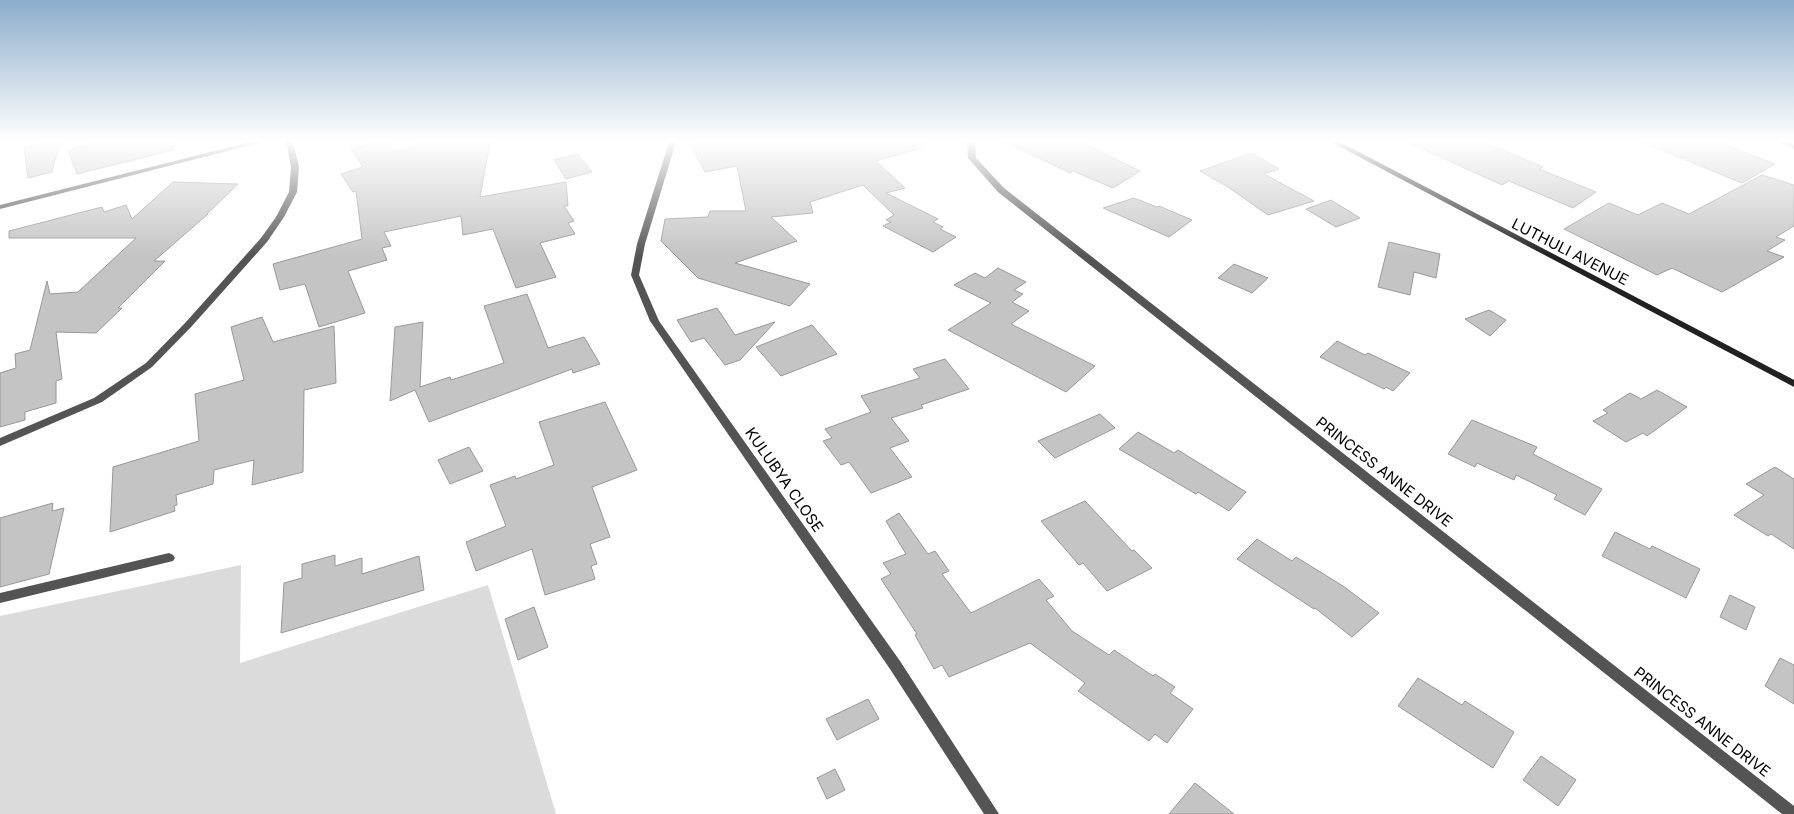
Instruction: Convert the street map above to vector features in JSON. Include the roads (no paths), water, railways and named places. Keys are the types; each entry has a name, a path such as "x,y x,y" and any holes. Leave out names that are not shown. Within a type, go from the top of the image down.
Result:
{"street":[{"path":"0,207 108,180"},
{"path":"0,442 98,400 149,365 189,324 264,240 280,217 293,192 294,180"},
{"name":"KULUBYA CLOSE","path":"661,180 639,252 635,275 655,321 895,665 992,814"},
{"name":"PRINCESS ANNE DRIVE","path":"992,180 1001,190 1793,814"},
{"name":"LUTHULI AVENUE","path":"1406,180 1794,384"},
{"path":"0,598 168,558"}]}
